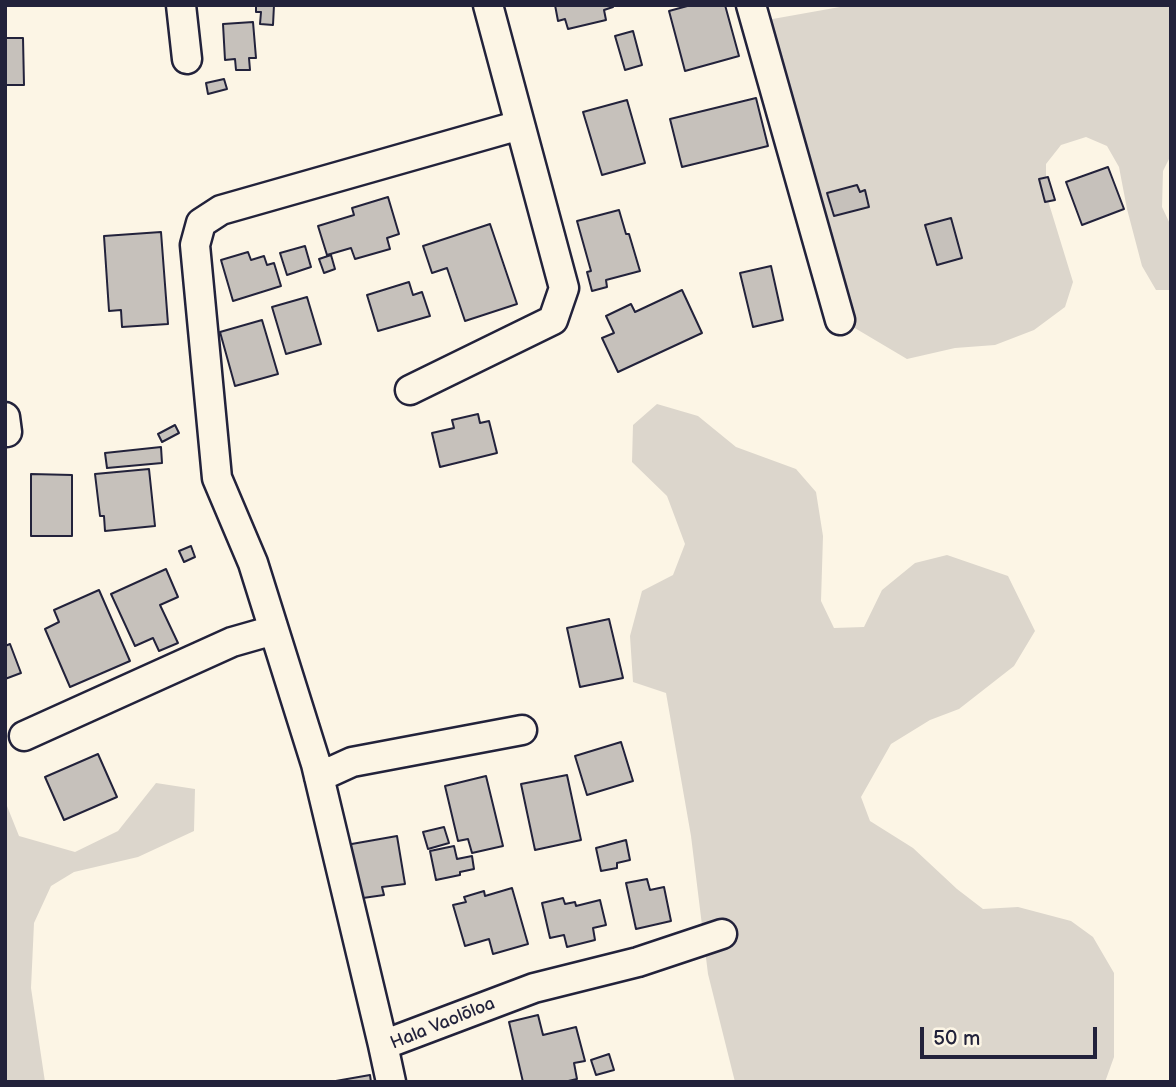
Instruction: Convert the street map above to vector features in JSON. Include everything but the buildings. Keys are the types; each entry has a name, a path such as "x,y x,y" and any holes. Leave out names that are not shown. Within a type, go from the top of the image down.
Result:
{"street":[{"path":"181,5 187,59"},
{"path":"410,390 553,320 564,288 488,5"},
{"path":"751,5 840,320"},
{"path":"383,1045 319,777 253,563 217,478 195,245 201,223 222,210 520,125"},
{"path":"24,736 232,642 274,630"},
{"path":"319,777 352,762 522,730"},
{"name":"Hala Vaolōloa","path":"391,1082 383,1045 534,988 638,962 722,934"}],"shaded area":[{"path":"851,5 1171,5 1171,155 1163,171 1162,207 1171,226 1171,290 1156,290 1142,266 1119,167 1107,146 1086,137 1061,145 1046,164 1046,194 1073,282 1065,307 1034,330 995,345 955,348 907,359 848,324 767,20"},
{"path":"657,404 698,416 736,447 796,469 816,492 823,536 821,601 834,628 864,627 882,590 915,563 947,555 1008,576 1035,631 1014,666 959,709 930,720 891,744 861,797 870,821 913,848 983,909 1018,907 1071,921 1093,937 1114,973 1114,1057 1105,1082 735,1082 708,974 691,836 666,693 633,682 630,636 642,591 673,575 685,544 667,496 632,462 633,425"},
{"path":"156,783 195,789 194,831 138,857 74,872 51,886 34,923 31,988 45,1082 5,1082 5,801 19,836 75,852 118,831"}]}
